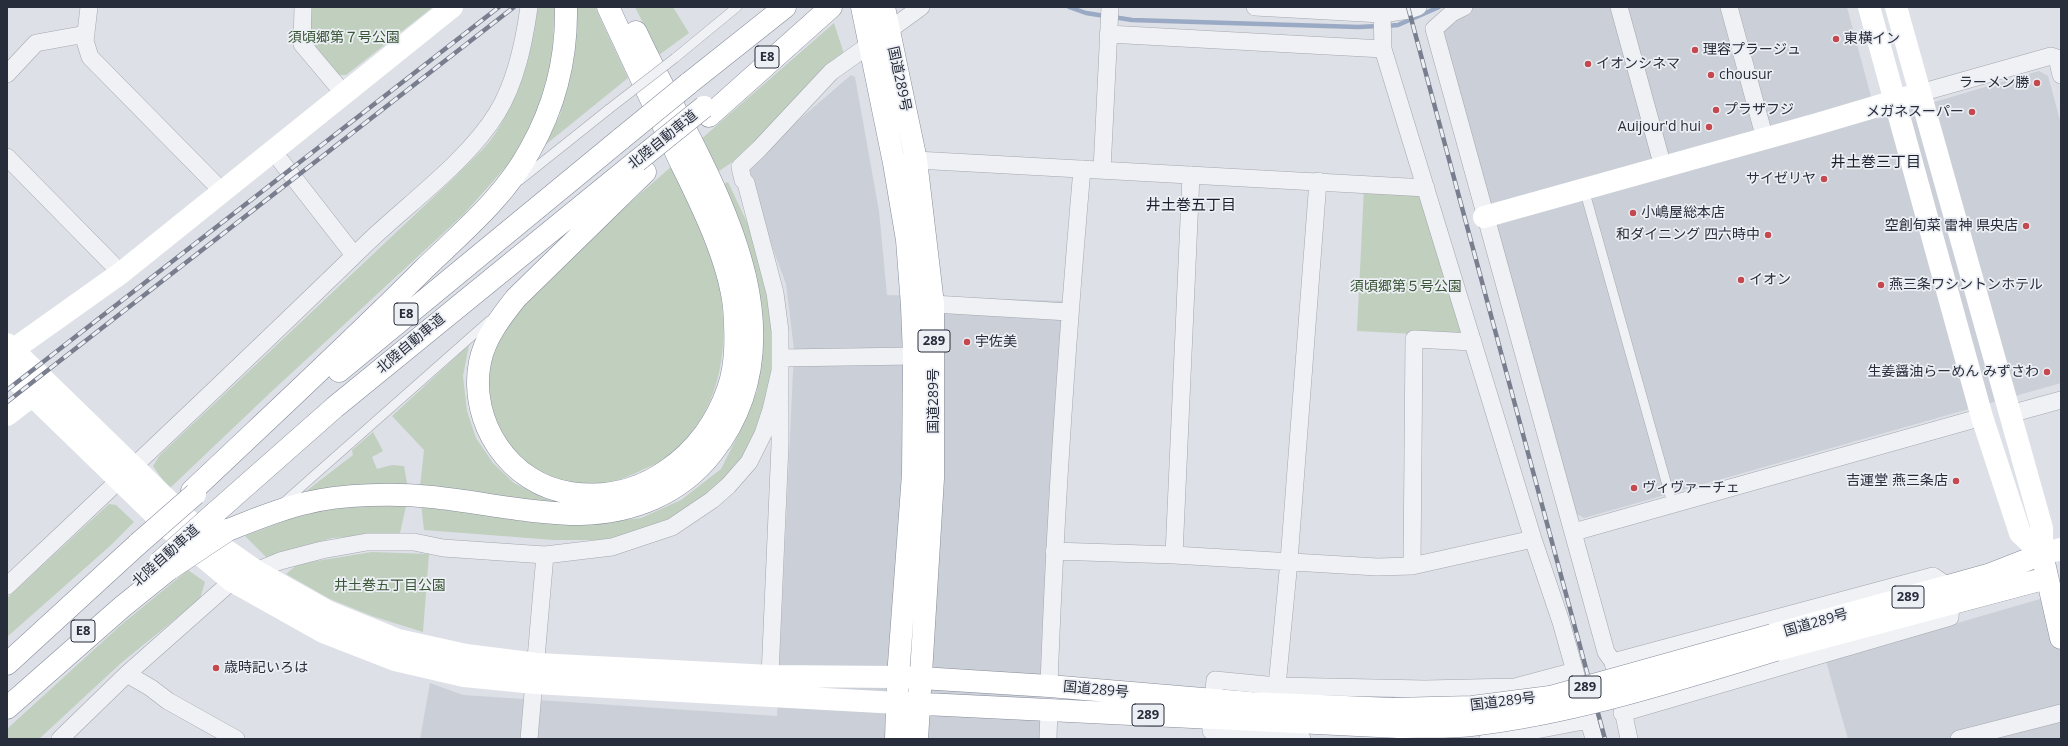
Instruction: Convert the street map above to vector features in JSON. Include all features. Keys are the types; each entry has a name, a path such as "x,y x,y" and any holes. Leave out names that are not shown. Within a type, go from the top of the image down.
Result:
{"main road":[{"path":"452,7 122,273 9,349 127,473 172,531 232,581 323,632 395,660 464,676 536,673 898,677"},
{"path":"193,492 489,204 513,177 546,121 557,87 562,56 566,7"},
{"path":"608,7 696,194 716,241 728,279 734,305 734,362 728,388 707,433 675,466 655,479 613,494 590,495 569,493 552,488 532,479 515,467 499,450 480,408 478,386 480,362 487,340 499,320 516,298 641,167 706,111 830,7"},
{"path":"7,708 122,606 164,566 228,530 273,512 308,502 386,495 429,497 550,512 581,514 610,512 637,506 663,495 696,471 722,440 736,417 746,392 752,364 753,328 750,294 741,258 710,179 625,7"},
{"name":"北陸自動車道","path":"7,664 193,492 443,283 785,7"},
{"name":"国道289号","path":"862,7 894,163 907,240 914,356 913,474 898,677 909,703 917,739"},
{"name":"国道289号","path":"884,7 916,160 933,304 933,478 931,541 920,678 896,739"},
{"path":"1869,7 1982,417 2020,533 2051,552"},
{"path":"1896,7 2042,528 2051,552 2061,638"},
{"path":"1484,217 1765,139 1920,93"},
{"name":"北陸自動車道","path":"7,700 164,566 216,512 347,397 641,167"},
{"path":"7,371 33,395 127,473 256,571 329,612 398,640 466,655 536,673 909,703"},
{"path":"7,415 33,395"},
{"name":"国道289号","path":"1949,595 1991,574 2051,552"},
{"name":"国道289号","path":"909,703 1049,710 1212,709 1395,718 1550,697 1774,643 1949,595 2054,576"},
{"name":"国道289号","path":"898,677 1049,686 1212,709"}],"street":[{"path":"89,7 85,41 90,57 222,191"},
{"path":"303,7 302,44 344,94"},
{"path":"7,586 391,220 464,154 497,113 513,78 521,49 529,7"},
{"path":"888,31 921,7"},
{"path":"1255,7 1381,14 1409,10 1418,7"},
{"path":"1619,7 1663,167"},
{"path":"1729,7 1765,139"},
{"path":"1455,9 1434,29 1484,217 1574,532 1606,652 1613,662 1622,713 1629,739"},
{"path":"1381,14 1382,45 1533,539 1546,575 1594,739"},
{"path":"1102,170 1109,19 1382,45"},
{"path":"7,74 36,43 86,34"},
{"path":"770,676 780,445 781,365 775,293 746,183 743,180 740,167 759,149 831,72 869,45"},
{"path":"1920,93 2051,56 2056,58 2061,75"},
{"path":"273,151 354,255"},
{"path":"7,157 122,273"},
{"path":"894,163 916,160 1426,188"},
{"path":"1049,686 1054,551 1069,312 1082,169"},
{"path":"1174,555 1190,175"},
{"path":"1277,686 1289,561 1318,181"},
{"path":"933,304 1069,312"},
{"path":"1412,566 1414,339 1473,342"},
{"path":"781,365 914,356"},
{"path":"60,739 127,674 232,581 280,561 322,550 367,542 414,542 443,548 545,555 612,548 672,527 712,500 728,486 752,455 763,434 771,410 781,365"},
{"path":"2010,414 2061,400"},
{"path":"1574,532 1672,503 1982,417"},
{"path":"1054,551 1174,555 1377,567 1412,566 1533,539"},
{"path":"529,739 536,673 545,555"},
{"path":"1613,662 1933,576 1949,595 1950,616 1622,713"},
{"path":"1302,739 1211,731 1215,680 1277,686 1425,689 1516,687 1575,671"},
{"path":"127,674 151,688 168,701 236,739"},
{"path":"1048,739 1049,710"},
{"path":"1959,739 2061,713"},
{"path":"1488,739 1589,720"}],"lane":[{"path":"489,204 675,58 737,7"},
{"path":"1584,188 1672,503"},
{"path":"273,512 516,298"}],"shaded area":[{"path":"1452,7 1847,7 1877,119 2039,71 2048,76 2061,124 2061,383 1584,518 1577,514 1441,29 1456,22"},
{"path":"851,75 855,77 879,211 887,295 1065,301 1040,739 420,739 430,683 463,695 777,716 794,350 786,284 743,168"},
{"path":"2061,593 2061,739 1848,739 1826,661"}],"green space":[{"name":"須頃郷第７号公園","path":"310,7 433,7 346,75 337,75 308,41"},
{"path":"538,7 555,7 552,56 539,109 511,161 464,214 271,392 169,489 153,466 160,455 457,175 491,140 504,119 523,73"},
{"path":"574,7 595,7 628,78 544,146 560,115 573,60"},
{"path":"635,7 673,7 689,33 659,55"},
{"path":"834,23 845,57 731,163 716,173 700,140"},
{"path":"672,166 700,227 717,274 723,314 723,337 717,382 709,403 699,422 685,441 664,460 625,477 597,486 563,482 539,472 519,458 504,439 493,418 487,393 488,368 494,341 502,326 523,304 606,225"},
{"path":"728,182 753,235 769,291 776,336 772,393 749,451 723,481 670,523 603,540 554,540 424,530 421,503 601,523 641,518 681,500 721,469 757,391 760,339 724,184"},
{"name":"須頃郷第５号公園","path":"1364,188 1424,191 1472,337 1357,331"},
{"path":"469,345 463,376 467,411 476,438 493,463 514,483 543,498 581,506 420,487 424,450 392,416"},
{"path":"373,432 383,451 372,457 377,469 392,465 404,466 408,488 301,495 353,455 352,450"},
{"path":"109,504 116,505 134,522 110,546 7,637 7,598"},
{"path":"362,505 406,506 400,533 332,538 266,557 245,536 290,519 319,511"},
{"name":"井土巻五丁目公園","path":"372,552 429,554 423,632 372,616 330,599 286,574 298,564"},
{"path":"188,570 205,582 200,599 121,663 39,739 7,739 7,729 122,624"}],"waterway":[{"path":"1069,7 1086,13 1105,16"},
{"path":"1386,26 1398,25 1439,7"},
{"path":"1113,17 1132,20 1358,27 1379,26"}],"railway":[{"path":"7,390 499,7"},
{"path":"7,402 514,7"},
{"path":"1408,7 1605,739"}],"place":[{"name":"東横イン","path":"1836,39"},
{"name":"理容プラージュ","path":"1695,50"},
{"name":"イオンシネマ","path":"1588,64"},
{"name":"chousur","path":"1711,75"},
{"name":"ラーメン勝","path":"2037,83"},
{"name":"プラザフジ","path":"1716,110"},
{"name":"メガネスーパー","path":"1972,112"},
{"name":"Auijour'd hui","path":"1709,127"},
{"name":"サイゼリヤ","path":"1824,179"},
{"name":"小嶋屋総本店","path":"1633,213"},
{"name":"空創旬菜 雷神 県央店","path":"2026,226"},
{"name":"和ダイニング 四六時中","path":"1768,235"},
{"name":"イオン","path":"1741,280"},
{"name":"燕三条ワシントンホテル","path":"1881,285"},
{"name":"宇佐美","path":"967,342"},
{"name":"生姜醤油らーめん みずさわ","path":"2047,372"},
{"name":"吉運堂 燕三条店","path":"1956,481"},
{"name":"ヴィヴァーチェ","path":"1634,488"},
{"name":"歳時記いろは","path":"216,668"}],"district":[{"name":"井土巻三丁目","path":"1876,163"},
{"name":"井土巻五丁目","path":"1191,206"}]}
